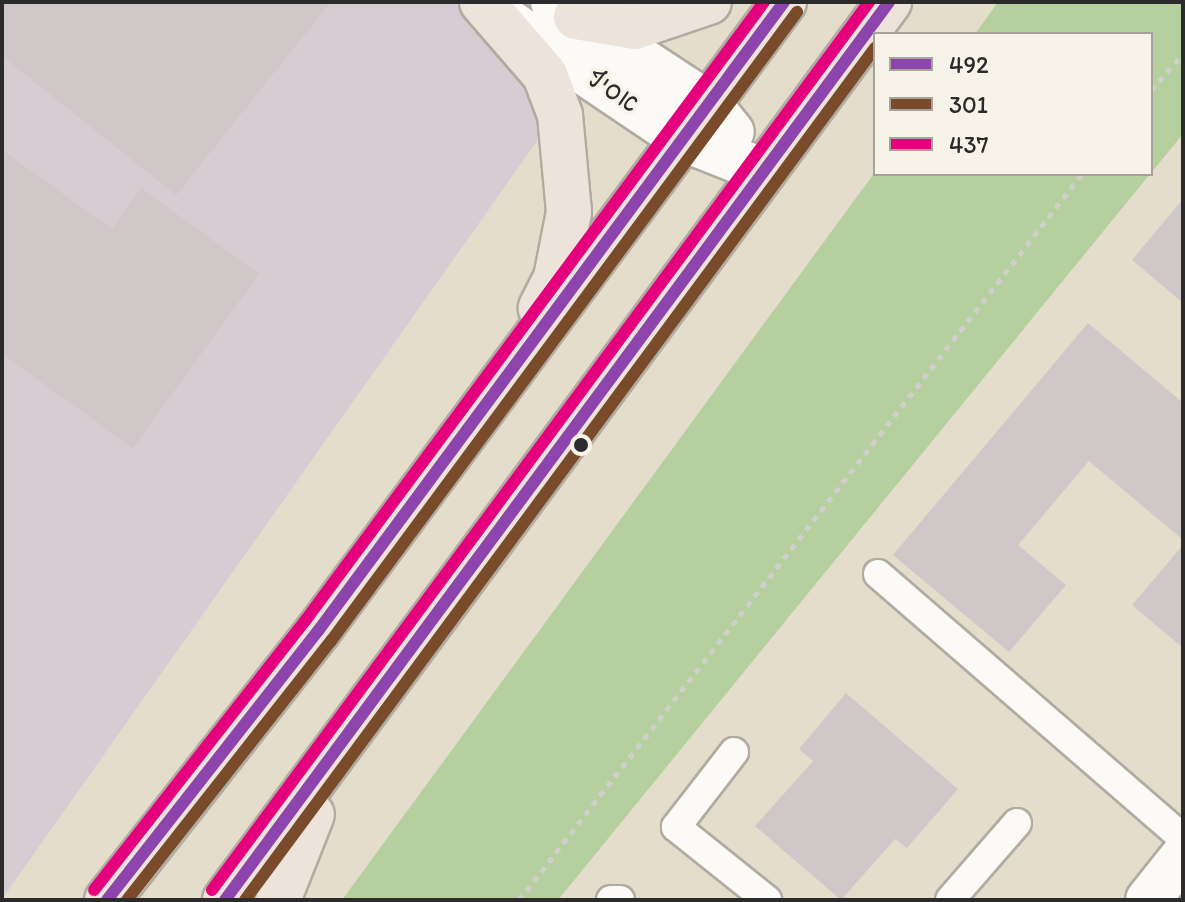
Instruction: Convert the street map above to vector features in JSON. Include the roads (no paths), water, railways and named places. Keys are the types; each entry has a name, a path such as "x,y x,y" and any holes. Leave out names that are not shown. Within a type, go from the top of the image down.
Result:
{"highway":[{"path":"484,2 545,75 568,156 569,212 556,278 512,369"},
{"path":"564,10 635,27 709,2"},
{"path":"107,900 512,369 784,2"},
{"path":"225,900 889,2"},
{"path":"278,900 294,845 396,668"}],"street":[{"name":"אסיף","path":"484,2 683,139 764,171"},
{"name":"אסיף","path":"564,10 709,104 764,171"},
{"path":"1148,900 1183,856"}],"lane":[{"path":"878,574 1183,838"},
{"path":"734,752 676,827 767,900"},
{"path":"950,900 1017,823"},
{"path":"611,900 620,900"}]}
